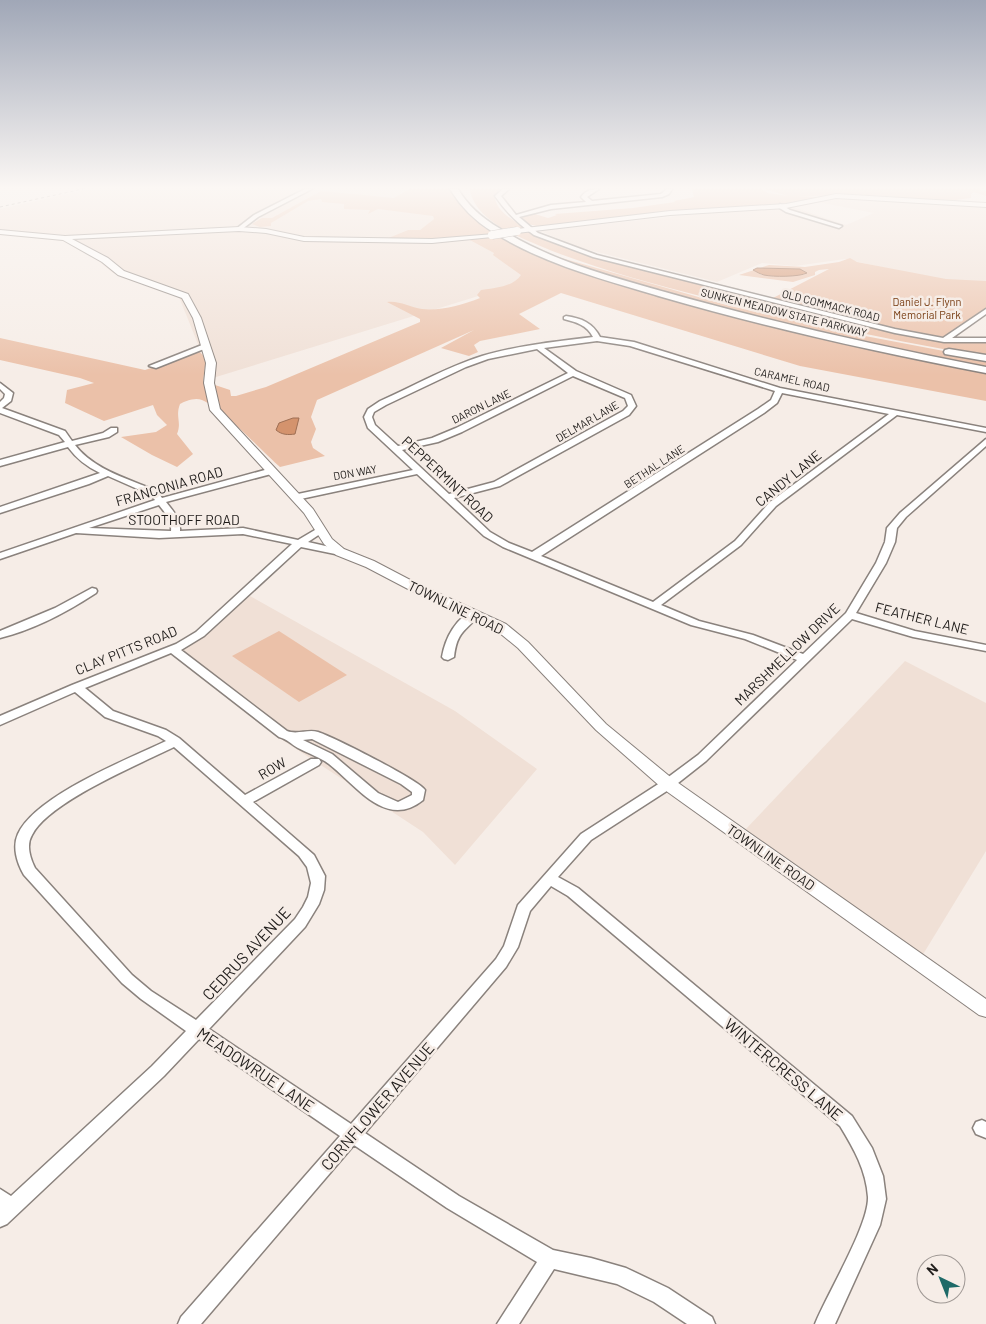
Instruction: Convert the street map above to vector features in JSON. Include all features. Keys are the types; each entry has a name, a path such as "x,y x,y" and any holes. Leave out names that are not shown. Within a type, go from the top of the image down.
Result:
{"highway":[{"name":"SUNKEN MEADOW STATE PARKWAY","path":"538,251 579,267 690,302 749,318 823,336 986,370"},
{"name":"SUNKEN MEADOW STATE PARKWAY","path":"548,251 652,284 760,312 920,346"},
{"path":"938,350 986,358"}],"main road":[{"name":"TOWNLINE ROAD","path":"88,251 121,272 185,296 196,318 211,363 210,383 215,410 309,511 328,542 340,552 370,564 412,586 502,627 523,645 601,727 668,784 986,1009"}],"street":[{"name":"OLD COMMACK ROAD","path":"580,251 846,320 926,338 986,340"},
{"path":"944,340 986,311"},
{"path":"566,318 583,322 590,326 595,332 596,339"},
{"name":"PEPPERMINT ROAD","path":"596,339 538,347 474,361 383,403 371,411 368,418 371,426 487,534 695,623 749,637 805,659"},
{"name":"CARAMEL ROAD","path":"596,339 631,344 779,390 986,430"},
{"path":"153,366 205,347"},
{"name":"DELMAR LANE","path":"447,497 482,489 508,479 626,412 632,406 628,397 573,373 538,347"},
{"name":"DARON LANE","path":"396,449 435,440 459,430 573,373"},
{"path":"0,386 9,393 8,399 0,406"},
{"name":"BETHAL LANE","path":"535,555 761,411 774,401 779,390"},
{"path":"0,410 62,433 85,461 107,473 145,488 161,501 176,525 175,535"},
{"name":"CANDY LANE","path":"654,606 738,543 773,504 896,412"},
{"path":"0,463 26,454 106,435 114,430"},
{"name":"MARSHMELLOW DRIVE","path":"549,878 586,837 668,784 702,758 850,615 881,563 890,542 892,528 903,515 986,442"},
{"name":"FRANCONIA ROAD","path":"75,530 161,501 272,471"},
{"name":"DON WAY","path":"296,497 418,471"},
{"path":"0,510 86,482 107,473"},
{"name":"STOOTHOFF ROAD","path":"0,556 75,530 175,535 236,531 260,534 340,552"},
{"name":"CLAY PITTS ROAD","path":"0,721 76,687 174,649 200,634 298,544 320,530"},
{"path":"0,635 42,619 77,602 92,591"},
{"path":"448,657 452,634 475,614"},
{"name":"FEATHER LANE","path":"850,615 913,634 986,648"},
{"path":"174,649 283,734 292,737 304,734 314,735 406,781 419,790 418,797 408,805 392,806 378,798 327,757 312,748 297,744 292,737"},
{"name":"CEDRUS AVENUE","path":"4,1208 158,1071 300,923 313,905 318,887 316,870 304,853 175,741 162,733 109,714 76,687"},
{"name":"MEADOWRUE LANE","path":"175,741 47,808 25,834 23,859 29,871 127,979 146,995 197,1030 453,1202 550,1260 591,1266 619,1275 661,1295 705,1324"},
{"name":"ROW","path":"245,801 315,762"},
{"name":"CORNFLOWER AVENUE","path":"188,1324 502,963 511,947 523,910 549,878"},
{"name":"WINTERCRESS LANE","path":"549,878 573,892 598,912 810,1089 846,1121 863,1148 874,1176 877,1198 871,1225 825,1324"},
{"path":"507,1324 550,1260"}],"shaded area":[{"path":"82,251 503,251 553,273 203,381 206,364 179,297 113,273 96,259"},
{"path":"592,251 986,251 986,290 845,259 795,266 762,263 717,282"},
{"path":"757,268 800,269 807,273 792,276 768,276 753,270"},
{"path":"299,418 295,434 285,434 276,430 279,423"},
{"path":"250,596 455,711 537,769 455,865 423,832 284,741 175,655"},
{"path":"905,661 986,703 986,851 922,956 744,831"}],"green space":[{"path":"490,251 537,251 644,290 986,372 986,401 800,366 561,293 519,314 540,329 480,341 474,345 478,352 469,356 441,348 474,330 317,400 311,417 316,429 311,442 313,448 325,456 280,467 231,420 210,405 199,399 193,399 180,404 177,434 193,454 177,467 121,437 156,432 167,425 157,415 153,405 104,421 65,403 67,390 94,383 80,378 0,360 0,338 145,370 200,352 206,359 203,381 230,390 231,396 236,396 266,387 420,322 420,319 387,302 400,303 422,309 444,308 480,298 477,295 481,290 503,286 518,279 521,275 493,255 494,253"},
{"path":"552,251 577,251 593,257 862,325 923,338 986,341 986,357 880,337 739,306 605,270"},
{"path":"551,255 730,306 865,336 986,359 986,369 876,346 711,306 657,291"},
{"name":"Daniel J. Flynn Memorial Park","path":"850,258 857,262 946,279 986,281 986,308 946,337 925,336 773,298 829,269 819,270 815,272 815,275 793,282 739,275 757,269 761,275 803,275 807,273 800,269 760,268 769,265 805,267 839,262"},
{"path":"279,631 347,675 299,702 232,656"}]}
